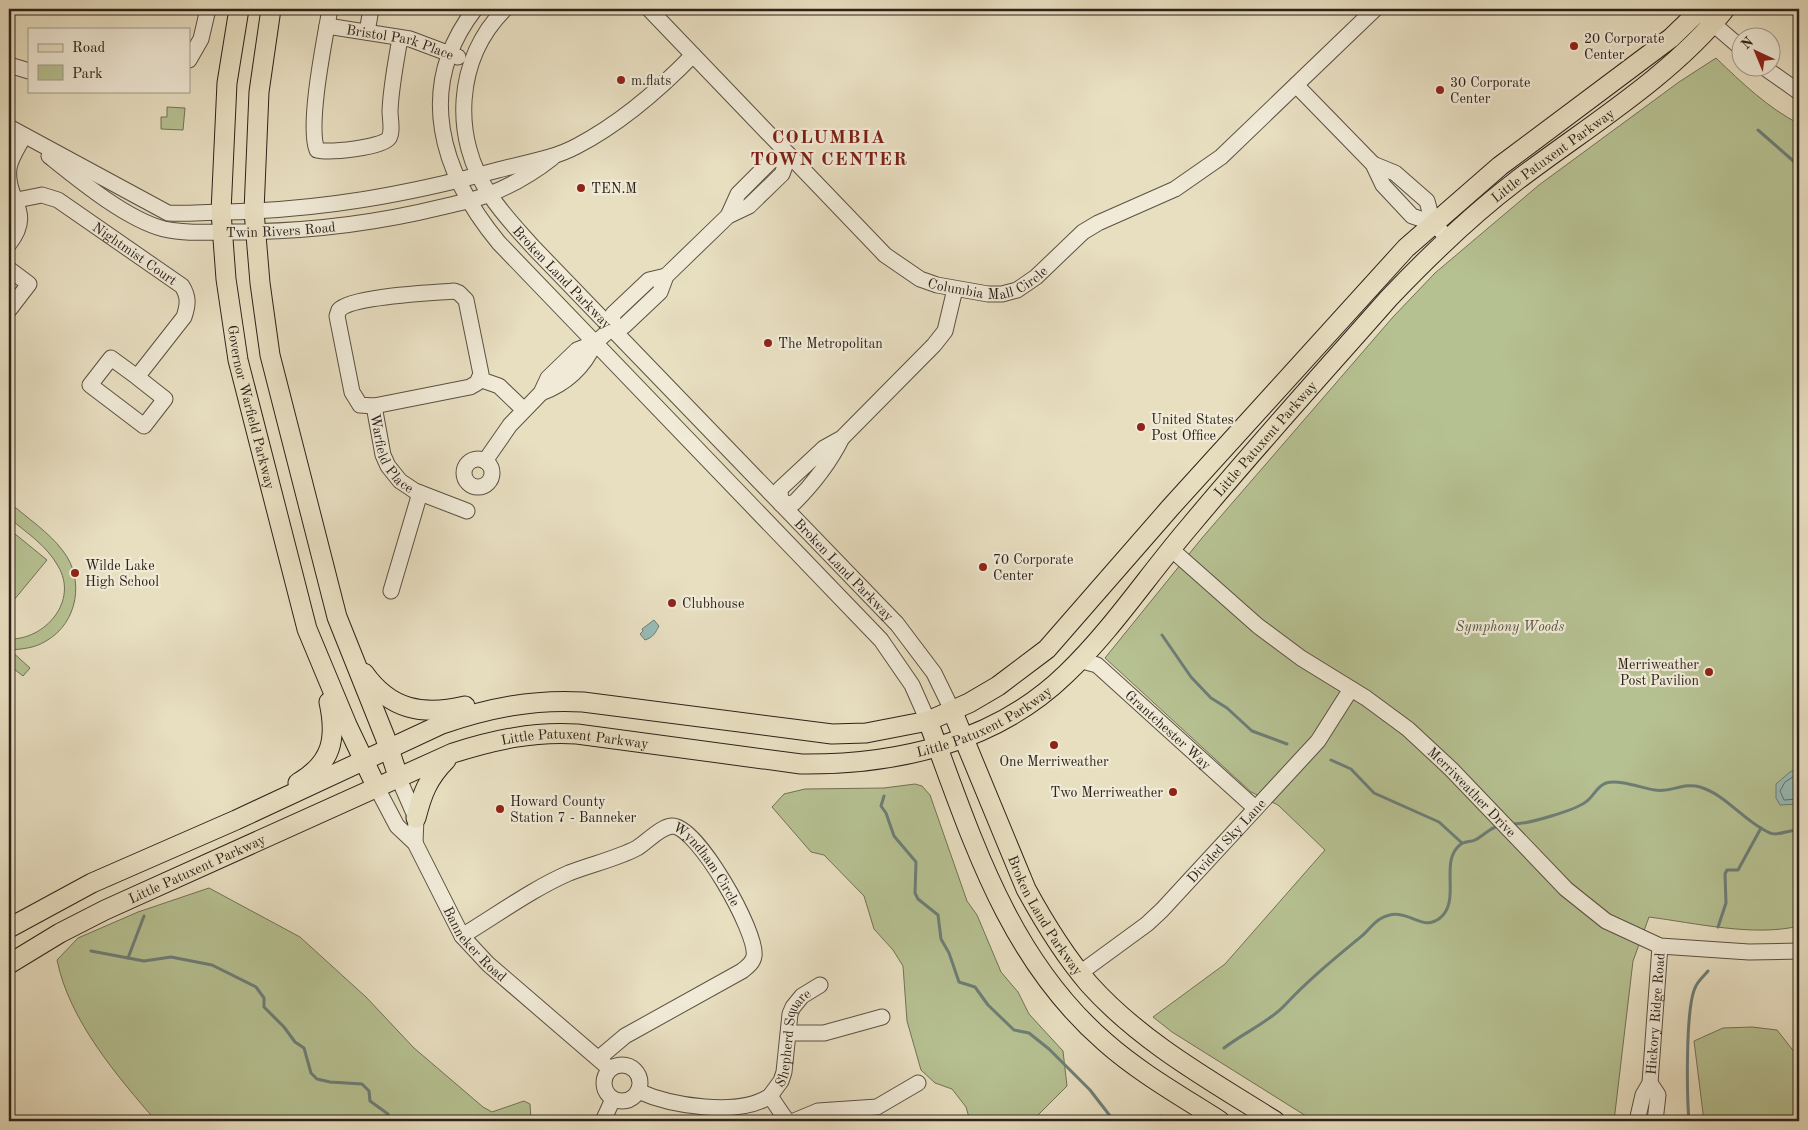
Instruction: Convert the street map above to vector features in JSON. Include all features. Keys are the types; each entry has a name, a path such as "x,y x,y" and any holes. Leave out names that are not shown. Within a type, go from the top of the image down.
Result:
{"main road":[{"name":"Governor Warfield Parkway","path":"239,9 227,91 221,212 226,279 240,367 298,597 322,669 362,762 376,788"},
{"path":"271,9 259,92 254,211 264,321 279,396 325,574 349,651 390,748 399,779"},
{"name":"Little Patuxent Parkway","path":"9,964 60,933 105,910 453,754 484,743 516,736 553,732 612,738 800,764 870,762 938,748 964,738 1013,714 1039,696 1079,660 1221,490 1389,298 1448,238 1515,182 1651,80 1698,41 1725,9"},
{"name":"Little Patuxent Parkway","path":"9,928 92,884 236,820 442,724 477,712 514,704 551,700 583,702 832,734 866,733 928,720 998,686 1047,649 1140,542 1285,384 1374,281 1433,223 1508,161 1645,59 1700,10"},
{"path":"1298,369 1297,389 1303,397"},
{"path":"1221,490 1279,412 1285,384"},
{"path":"1171,550 1166,544 1165,535 1204,472"},
{"path":"1119,614 1146,568 1148,554 1140,542"},
{"path":"349,651 370,681 382,693 416,710 436,711 512,698 551,700"},
{"path":"236,820 308,777 323,761 330,745 334,725 322,669"},
{"name":"Broken Land Parkway","path":"952,710 1026,889 1041,917 1080,973 1106,1002 1146,1037 1275,1121"},
{"name":"Broken Land Parkway","path":"928,720 998,901 1014,932 1047,980 1085,1023 1128,1061 1220,1121"},
{"path":"416,818 426,785 434,772 453,754"}],"street":[{"path":"190,58 201,39 208,9"},
{"path":"330,9 316,104 314,142 318,150 327,152 380,144 388,139 391,133 391,94 400,38"},
{"path":"367,32 371,9"},
{"name":"Broken Land Parkway","path":"475,9 458,34 450,54 443,76 440,118 443,139 456,181 467,200 499,243 881,640 912,685 928,720"},
{"name":"Broken Land Parkway","path":"505,9 488,29 471,61 464,96 463,116 469,152 478,175 489,194 534,248 909,638 934,673 952,710"},
{"name":"Columbia Mall Circle","path":"649,9 885,255 920,279 955,289 988,294 1002,294 1017,290 1046,269 1083,232 1098,223 1175,188 1198,174 1221,157 1375,9"},
{"path":"1700,10 1730,38"},
{"name":"Bristol Park Place","path":"327,26 400,38 471,61"},
{"name":"Twin Rivers Road","path":"9,127 168,213 254,211 366,201 552,158 607,129 640,104 693,55"},
{"path":"9,65 28,71"},
{"path":"1779,78 1799,92"},
{"path":"1296,85 1373,164 1383,185 1412,216 1433,223 1448,238"},
{"path":"9,244 19,227 20,210 9,176 9,167 24,136"},
{"name":"Twin Rivers Road","path":"24,136 78,180 146,222 184,232 255,232 368,222 489,194 534,172 552,158"},
{"path":"485,461 524,410 541,393 559,386 587,360 595,343 612,328 613,314 649,280 666,276 728,216 738,194 771,161 789,155"},
{"name":"Nightmist Court","path":"17,200 42,195 58,200 182,286 188,298 188,306 184,317 137,377"},
{"path":"9,269 28,284 9,310"},
{"path":"781,504 780,489 824,448 842,438 945,331 955,289"},
{"path":"484,382 470,387 374,406 360,405 352,392 337,316 338,310 347,304 398,296 454,291 459,293 466,300 484,382 493,391 524,410"},
{"path":"111,358 137,377 165,399 144,426 90,385 111,358"},
{"name":"Warfield Place","path":"374,406 384,456 388,466 400,481 420,493 467,511"},
{"name":"Warfield Place","path":"391,591 420,493"},
{"name":"Merriweather Drive","path":"1171,550 1258,626 1301,658 1392,716 1423,742 1541,863 1586,907 1606,921 1660,946 1750,952 1799,951"},
{"name":"Grantchester Way","path":"1079,660 1097,665 1254,807"},
{"name":"Divided Sky Lane","path":"1080,973 1147,924 1162,910 1254,807 1318,740 1351,689"},
{"path":"399,779 416,818 415,842"},
{"name":"Banneker Road","path":"376,788 397,826 415,842 462,936 488,964 610,1069"},
{"name":"Wyndham Circle","path":"462,936 554,880 627,853 666,828 676,827 687,834 728,886 752,941 754,955 752,961 742,971 620,1038 599,1058"},
{"name":"Hickory Ridge Road","path":"1637,1121 1643,1094 1650,1083 1660,946"},
{"name":"Shepherd Square","path":"638,1091 651,1097 675,1103 727,1108 750,1106 770,1096 781,1081 784,1072 793,1007 802,996 820,985"},
{"path":"788,1033 824,1033 882,1017"},
{"path":"622,1065 634,1070 640,1079 638,1091 627,1100 613,1099 604,1087 606,1075 610,1069 622,1065"},
{"path":"794,1121 818,1111 878,1114 918,1083"},
{"name":"Hickory Ridge Road","path":"1650,1083 1658,1095 1655,1121"},
{"name":"Shepherd Square","path":"770,1096 787,1121"},
{"path":"603,1121 613,1099"}],"green space":[{"name":"Symphony Woods","path":"1716,58 1730,71 1730,78 1737,78 1766,102 1799,124 1799,926 1782,929 1744,930 1649,917 1633,961 1614,1121 1314,1121 1172,1032 1153,1017 1225,964 1325,850 1278,805 1251,792 1105,658 1202,538 1393,317 1435,273 1539,185 1679,82"},
{"path":"167,107 185,108 183,130 161,129 161,117 167,117"},
{"path":"9,502 45,531 63,551 70,562 76,587 75,600 71,612 57,633 38,645 10,650 30,668 23,676 9,665 9,639 22,638 35,633 46,626 55,616 61,605 64,592 63,579 58,566 48,552 9,518"},
{"path":"9,529 47,560 9,606"},
{"path":"915,784 922,786 930,795 967,901 977,915 1001,972 1018,992 1029,1014 1063,1051 1067,1086 1032,1121 970,1121 966,1107 952,1089 935,1083 921,1070 907,1021 903,966 893,950 874,929 864,896 824,855 811,852 772,807 784,794 805,789 884,788"},
{"path":"209,888 300,937 366,997 414,1048 483,1107 492,1112 524,1101 530,1104 531,1121 156,1121 111,1066 83,1025 63,982 57,960 78,938 138,912"},
{"path":"1752,1027 1777,1030 1799,1058 1799,1121 1704,1121 1694,1041 1723,1028"}],"water":[{"path":"654,620 659,626 652,636 645,640 640,634 643,631 642,629"},
{"path":"1799,768 1799,804 1780,805 1776,798 1776,784 1790,772"}],"waterway":[{"path":"1758,130 1799,166"},
{"path":"1162,635 1191,677 1211,698 1227,708 1252,731 1287,744"},
{"path":"1331,760 1351,769 1374,793 1439,822 1462,843"},
{"path":"1512,824 1539,820 1573,809 1587,801 1603,784 1618,782 1661,791 1688,786 1700,787 1719,796 1752,822 1770,833 1799,831"},
{"path":"884,796 881,806 886,813 894,836 916,862 915,893 918,899 938,915 941,939 949,953 959,982 975,987 988,1005 1014,1030 1029,1033 1049,1049 1090,1090 1114,1121"},
{"path":"1224,1048 1278,1012 1312,978 1363,935 1375,922 1390,915 1398,914 1426,923 1440,918 1446,910 1449,901 1450,870 1454,851 1461,844 1475,840 1498,826"},
{"path":"1718,927 1726,903 1725,874 1727,870 1738,870 1761,828"},
{"path":"128,958 144,916"},
{"path":"91,951 144,961 171,957 212,965 256,987 264,998 264,1007 284,1027 295,1042 304,1048 311,1073 317,1079 330,1082 362,1084 369,1091 370,1101 388,1114 390,1121"},
{"path":"1689,1121 1688,1030 1692,996 1696,986 1708,971"},
{"path":"1158,1121 1161,1116"}],"place":[{"name":"20 Corporate Center","path":"1574,46"},
{"name":"m.flats","path":"621,80"},
{"name":"30 Corporate Center","path":"1440,90"},
{"name":"TEN.M","path":"581,188"},
{"name":"The Metropolitan","path":"768,343"},
{"name":"United States Post Office","path":"1141,427"},
{"name":"70 Corporate Center","path":"983,567"},
{"name":"Wilde Lake High School","path":"75,573"},
{"name":"Clubhouse","path":"672,603"},
{"name":"Merriweather Post Pavilion","path":"1709,672"},
{"name":"One Merriweather","path":"1054,745"},
{"name":"Two Merriweather","path":"1173,792"},
{"name":"Howard County Station 7 - Banneker","path":"500,809"}],"district":[{"name":"COLUMBIA TOWN CENTER","path":"829,147"}]}
